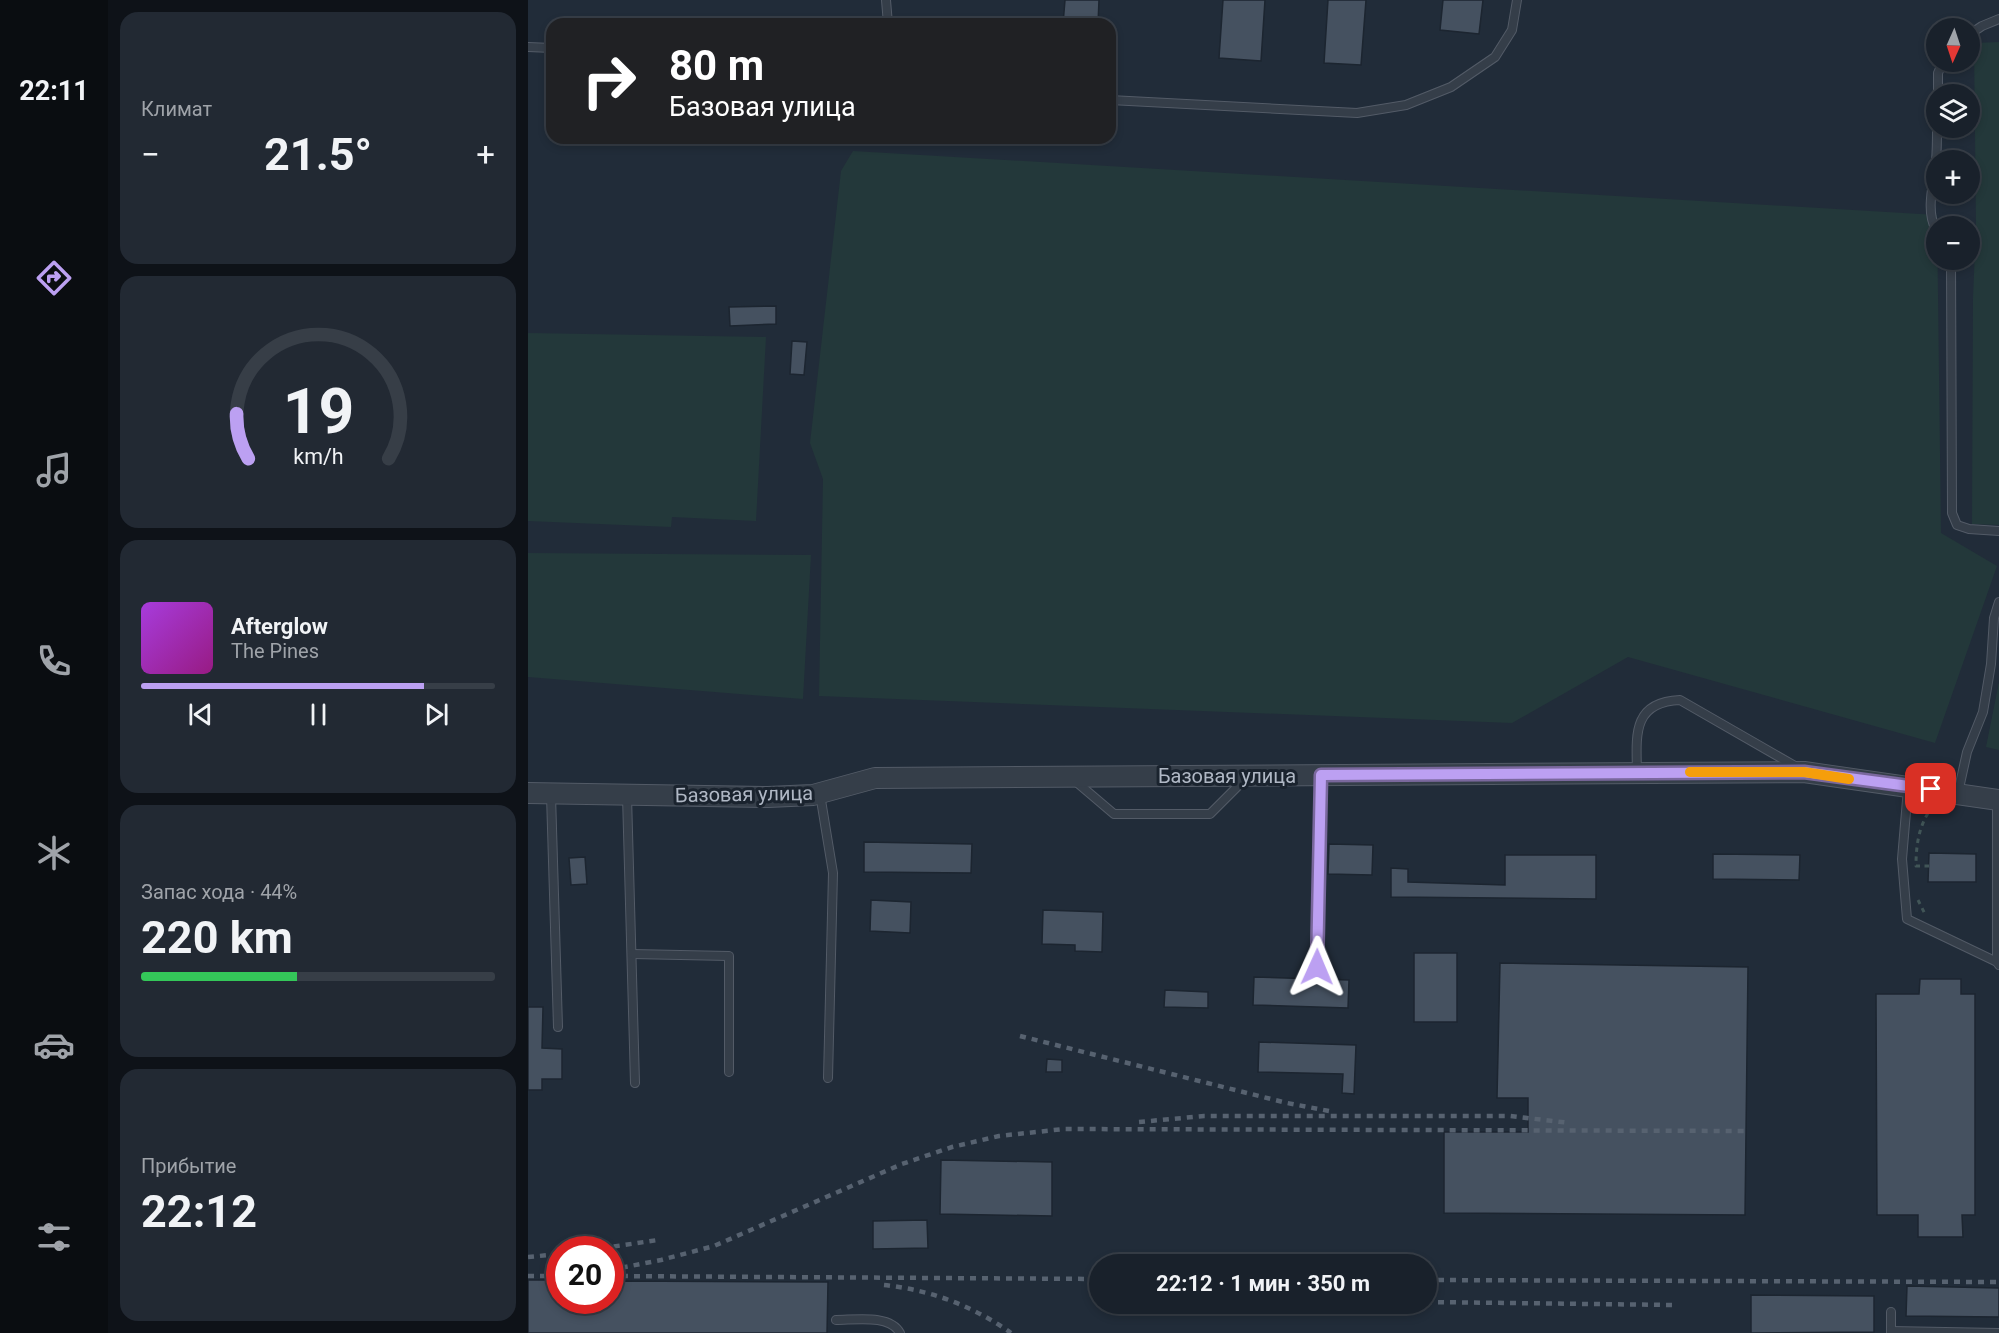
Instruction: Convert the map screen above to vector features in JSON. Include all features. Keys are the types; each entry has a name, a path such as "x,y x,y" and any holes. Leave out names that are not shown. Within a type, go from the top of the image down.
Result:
{"street":[{"name":"Базовая улица","path":"528,794 768,797 819,793 875,778 1804,772 1998,800"}],"lane":[{"path":"886,0 888,18"},
{"path":"1116,100 1357,113 1406,105 1451,87 1495,57 1512,30 1517,0"},
{"path":"1980,27 1999,19"},
{"path":"528,46 546,48"},
{"path":"1931,216 1930,204 1937,159 1937,138"},
{"path":"1951,270 1952,513 1957,525 1968,529 1999,531"},
{"path":"1956,793 1967,752 1983,712 1991,664 1994,618 1999,602"},
{"path":"1637,772 1636,735 1647,710 1664,701 1680,700 1804,772"},
{"path":"1317,967 1321,775"},
{"path":"1070,777 1114,814 1210,814 1248,776"},
{"path":"1908,787 1902,859 1907,919 1998,963 1998,800"},
{"path":"819,793 833,873 828,1077"},
{"path":"551,794 558,1027"},
{"path":"627,795 635,1083"},
{"path":"632,954 729,956 729,1072"},
{"path":"1891,1312 1891,1332 1999,1333"},
{"path":"837,1320 883,1321 897,1328 900,1333"}],"path":[{"path":"1929,866 1916,866 1918,836 1922,823 1931,808 1956,793"},
{"path":"1917,894 1921,910 1927,918 1933,921"}],"green space":[{"path":"1999,42 1999,525 1972,524 1973,298 1974,270 1980,270 1980,216 1976,216 1976,204 1980,204 1980,150 1975,150 1975,138 1980,138 1980,84 1974,84 1974,72 1980,72 1980,43"},
{"path":"853,151 1937,215 1926,216 1926,270 1938,270 1941,533 1997,566 1935,743 1628,657 1512,723 819,696 823,479 810,443 841,171"},
{"path":"528,333 766,337 756,521 672,517 671,527 528,521"},
{"path":"528,553 811,555 803,699 528,677"},
{"path":"1999,682 1999,750 1986,747"}],"building":[{"path":"1065,0 1099,0 1098,18 1064,18"},
{"path":"1223,0 1265,0 1261,61 1219,58"},
{"path":"1328,0 1366,0 1361,65 1324,63"},
{"path":"1443,0 1483,0 1479,34 1440,30"},
{"path":"776,306 776,324 730,326 729,307"},
{"path":"792,341 807,342 804,375 790,374"},
{"path":"864,842 972,844 971,873 864,872"},
{"path":"1329,844 1373,845 1372,875 1328,874"},
{"path":"1929,853 1976,854 1976,882 1928,882"},
{"path":"1713,854 1800,855 1799,880 1713,879"},
{"path":"1505,855 1596,855 1596,899 1391,897 1391,868 1408,869 1408,882 1505,885"},
{"path":"585,857 587,884 571,885 569,858"},
{"path":"871,900 911,902 910,933 870,931"},
{"path":"1043,910 1103,912 1102,952 1075,951 1075,945 1042,944"},
{"path":"1414,953 1457,953 1457,1022 1414,1022"},
{"path":"1500,963 1748,967 1745,1215 1444,1213 1444,1132 1528,1132 1528,1098 1497,1098"},
{"path":"1254,977 1349,980 1348,1008 1253,1005"},
{"path":"1920,979 1961,979 1961,994 1975,994 1975,1215 1962,1215 1963,1237 1918,1237 1918,1215 1877,1215 1876,994 1919,994"},
{"path":"1165,990 1208,992 1208,1008 1164,1007"},
{"path":"528,1007 543,1007 542,1048 562,1049 562,1079 542,1079 542,1090 528,1090"},
{"path":"1259,1042 1356,1045 1354,1094 1342,1093 1343,1074 1258,1072"},
{"path":"1047,1059 1062,1060 1062,1072 1046,1072"},
{"path":"941,1160 1052,1162 1052,1216 940,1214"},
{"path":"927,1220 928,1248 873,1249 873,1221"},
{"path":"528,1280 546,1280 546,1314 624,1314 624,1281 828,1282 827,1333 528,1333"},
{"path":"1907,1286 1999,1288 1999,1317 1906,1316"},
{"path":"1751,1295 1874,1296 1874,1332 1751,1333"}],"railway":[{"path":"1020,1036 1287,1103 1329,1111"},
{"path":"1139,1122 1204,1116 1510,1116 1570,1123"},
{"path":"624,1267 714,1246 902,1164 952,1147 999,1136 1064,1129 1745,1131"},
{"path":"624,1245 658,1240"},
{"path":"528,1257 546,1255"},
{"path":"528,1276 546,1276"},
{"path":"624,1276 1089,1279"},
{"path":"1437,1280 1999,1282"},
{"path":"884,1285 935,1295 967,1307 1011,1333"},
{"path":"1437,1302 1675,1305"}],"slow traffic":[{"path":"1690,772 1804,772 1849,779"}],"route":[{"path":"1317,967 1321,775 1804,772 1931,789"}]}
